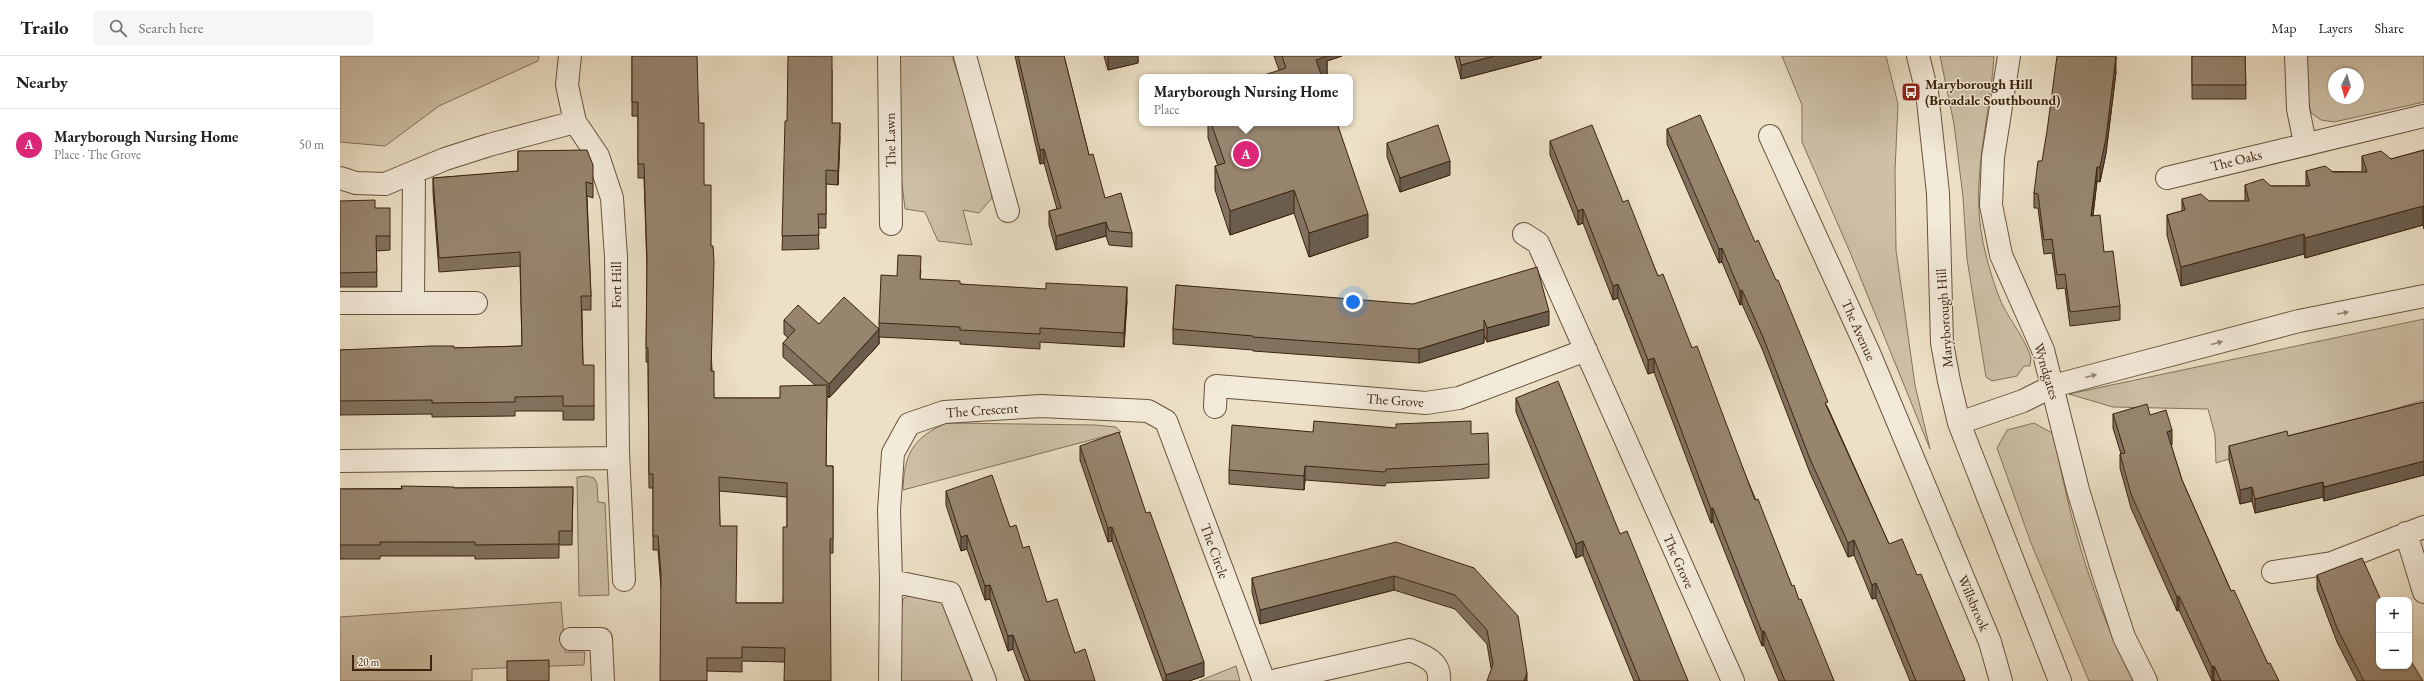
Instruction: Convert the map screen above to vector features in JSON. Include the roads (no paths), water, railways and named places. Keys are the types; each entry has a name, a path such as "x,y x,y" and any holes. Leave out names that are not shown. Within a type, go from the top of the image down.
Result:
{"street":[{"name":"Fort Hill","path":"570,56 567,85 575,122 598,156 612,198 616,257 618,458 624,580"},
{"name":"The Lawn","path":"889,56 891,224"},
{"path":"965,56 1008,211"},
{"name":"Maryborough Hill","path":"1918,56 1927,92 1938,193 1942,343 1948,381 1959,423 2060,681"},
{"name":"Wyndgates","path":"2009,56 1993,157 1991,205 2002,255 2043,350 2078,490 2103,573 2124,637 2146,681"},
{"path":"2296,56 2298,109 2305,143"},
{"name":"The Oaks","path":"2167,178 2305,143 2424,116"},
{"path":"340,178 356,183 385,184 445,159 509,138 575,122"},
{"name":"The Avenue","path":"1770,136 1869,353 1942,526"},
{"path":"413,302 414,173"},
{"name":"The Grove","path":"1524,234 1538,243 1733,681"},
{"path":"1959,423 2023,401 2053,386 2299,321 2424,296"},
{"path":"340,303 476,303"},
{"name":"The Grove","path":"1215,406 1216,386 1426,403 1459,398 1586,350"},
{"name":"The Crescent","path":"890,681 891,581 889,510 893,453 909,424 944,412 1040,406 1148,411 1166,421"},
{"name":"The Circle","path":"1166,421 1264,681"},
{"path":"340,462 618,458"},
{"name":"Willsbrook","path":"1942,526 1990,642 2001,681"},
{"path":"2272,572 2332,563 2415,530 2424,592"},
{"path":"891,581 950,592 985,681"},
{"path":"571,639 601,639 603,681"},
{"path":"1273,681 1410,650 1430,657 1440,674 1439,681"}],"place":[{"name":"Maryborough Hill (Broadale Southbound)","path":"1911,92"},
{"name":"Maryborough Nursing Home","path":"1246,154"}]}
